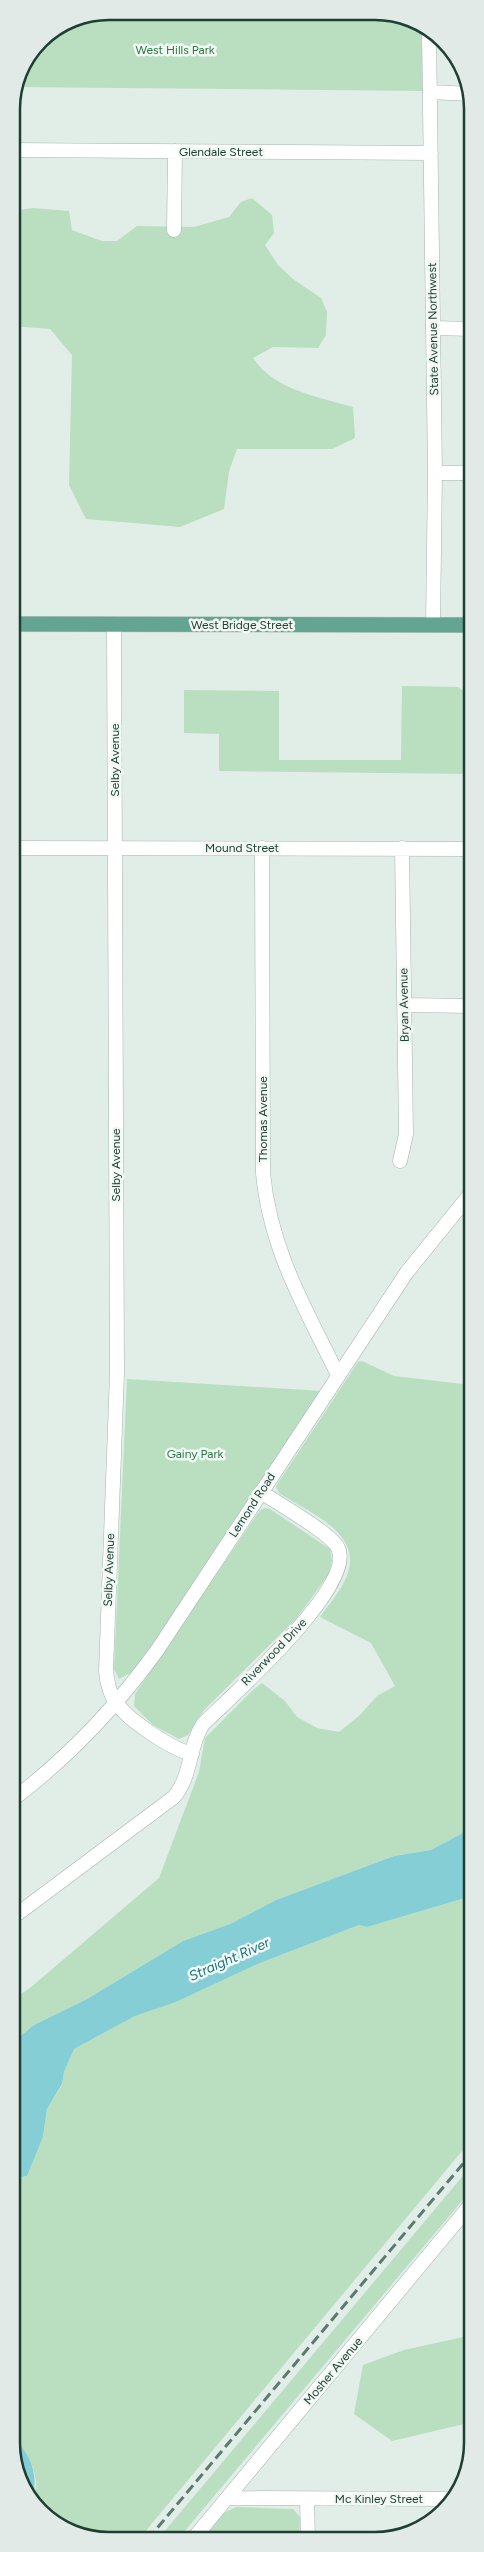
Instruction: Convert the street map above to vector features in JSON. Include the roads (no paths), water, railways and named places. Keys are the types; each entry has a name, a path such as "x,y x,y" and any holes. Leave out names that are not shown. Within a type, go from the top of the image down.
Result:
{"main road":[{"name":"West Bridge Street","path":"20,624 464,625"}],"street":[{"name":"State Avenue Northwest","path":"429,38 435,473 433,625"},
{"path":"430,92 462,94"},
{"name":"Glendale Street","path":"20,150 431,154"},
{"path":"174,230 175,151"},
{"path":"433,328 464,329"},
{"path":"435,473 464,473"},
{"name":"Selby Avenue","path":"114,624 117,1372 106,1671 109,1690 116,1703"},
{"name":"Mound Street","path":"20,848 464,849"},
{"name":"Thomas Avenue","path":"262,848 263,1164 266,1201 278,1247 288,1273 338,1375"},
{"name":"Bryan Avenue","path":"400,1161 406,1134 402,848"},
{"path":"404,1006 464,1006"},
{"name":"Lemond Road","path":"20,1794 60,1761 116,1703 158,1648 407,1272 464,1202"},
{"name":"Riverwood Drive","path":"20,1912 174,1797 186,1779 198,1733 203,1724 297,1631 340,1570 341,1555 333,1540 261,1492"},
{"path":"116,1703 157,1738 171,1747 192,1754"},
{"name":"Mosher Avenue","path":"199,2532 464,2213"},
{"name":"Mc Kinley Street","path":"228,2498 444,2499"},
{"path":"307,2498 308,2532"}],"water":[{"name":"Straight River","path":"464,1832 464,1898 367,1927 359,1925 260,1963 176,2002 135,2016 74,2049 64,2072 62,2084 47,2109 43,2137 27,2176 20,2177 20,2036 34,2025 87,1999 183,1941 230,1924 276,1900 394,1856 431,1850"},
{"path":"20,2445 29,2458 35,2483 34,2491 23,2466"}],"railway":[{"path":"154,2532 464,2163"}],"park label":[{"name":"West Hills Park","path":"175,50"},
{"name":"Gainy Park","path":"195,1454"}]}
